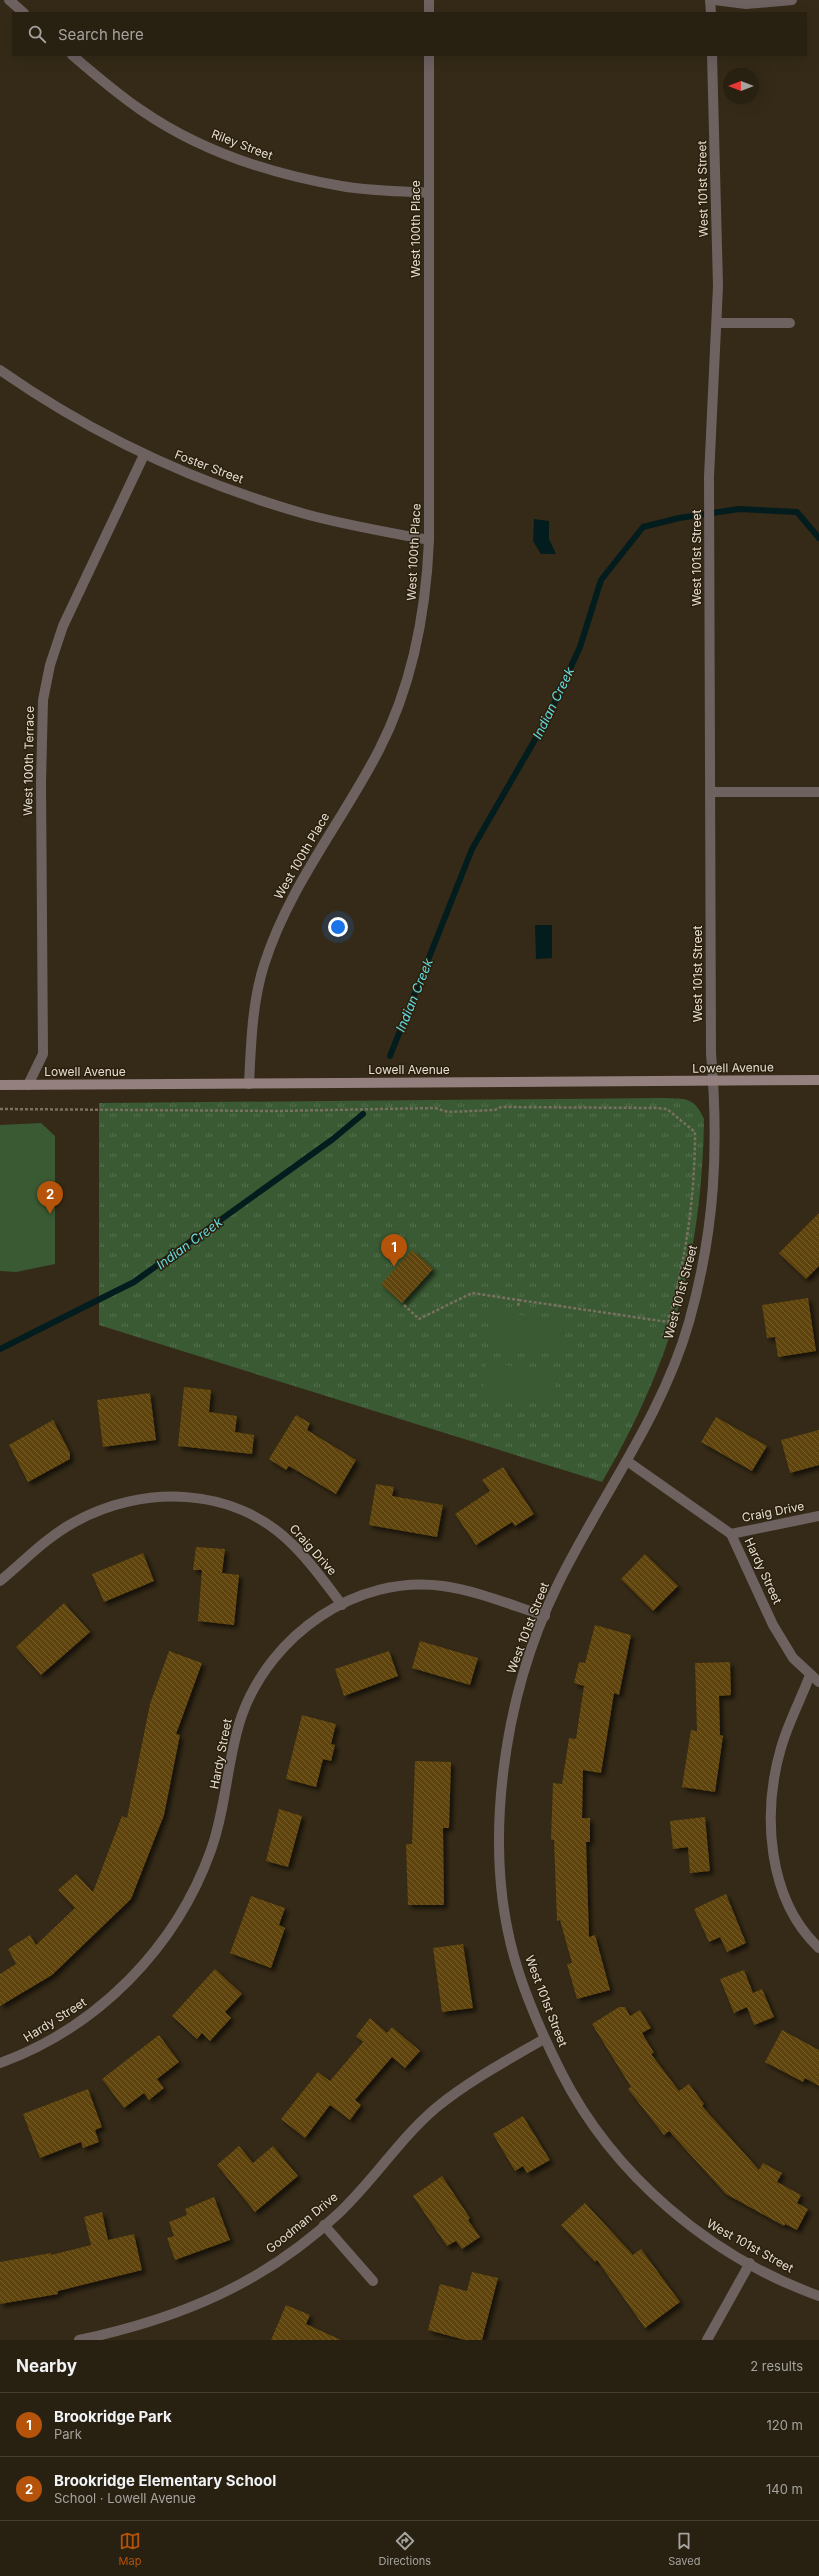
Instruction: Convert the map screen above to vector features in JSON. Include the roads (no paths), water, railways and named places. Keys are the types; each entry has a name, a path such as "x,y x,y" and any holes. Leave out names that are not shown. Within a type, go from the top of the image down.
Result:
{"street":[{"path":"9,0 23,12"},
{"path":"429,0 429,12"},
{"path":"710,0 711,12"},
{"path":"714,0 746,4 792,0"},
{"name":"Riley Street","path":"73,56 142,111 187,137 238,160 286,175 343,186 429,193"},
{"name":"West 100th Place","path":"249,1084 256,1003 264,965 283,916 302,880 379,750 402,697 417,647 427,588 429,540 429,56"},
{"name":"West 101st Street","path":"712,56 718,200 717,323 709,477 711,1053 716,1112 715,1182 707,1243 688,1324 664,1388 627,1461 559,1583 545,1616 517,1696 506,1747 500,1808 500,1862 506,1918 518,1971 544,2039 575,2099 607,2145 638,2178 690,2226 750,2263 819,2296"},
{"path":"717,323 790,323"},
{"name":"Foster Street","path":"0,370 76,419 144,455 213,483 304,514 351,526 429,540"},
{"name":"West 100th Terrace","path":"28,1085 43,1054 41,783 43,700 50,665 63,626 144,455"},
{"path":"710,792 819,792"},
{"name":"Lowell Avenue","path":"0,1086 713,1082 819,1080"},
{"name":"Hardy Street","path":"627,1461 731,1534 773,1625 793,1658 819,1682"},
{"name":"Craig Drive","path":"0,1581 72,1523 112,1504 155,1496 192,1497 228,1505 262,1521 278,1532 314,1568 342,1605"},
{"name":"Craig Drive","path":"731,1534 819,1516"},
{"name":"Hardy Street","path":"0,2063 25,2054 64,2033 107,2002 144,1964 165,1937 189,1898 211,1850 225,1801 237,1734 253,1689 262,1673 293,1636 315,1619 366,1594 386,1589 422,1585 474,1592 545,1616"},
{"path":"810,1675 781,1747 774,1780 770,1814 774,1855 781,1885 796,1919 819,1948"},
{"name":"Goodman Drive","path":"81,2340 128,2329 190,2309 235,2287 277,2262 339,2213 406,2137 437,2107 471,2082 544,2039"},
{"path":"324,2225 373,2281"},
{"path":"707,2340 750,2263"}],"water":[{"path":"534,519 549,521 549,539 556,554 541,554 533,541"},
{"path":"535,925 552,925 552,958 536,959"}],"waterway":[{"name":"Indian Creek","path":"390,1056 472,849 548,717 580,647 601,580 643,527 679,518 739,509 797,512 819,538"},
{"name":"Indian Creek","path":"0,1349 134,1282 333,1139 363,1114"}],"place":[{"name":"Brookridge Elementary School","path":"50,1214"},
{"name":"Brookridge Park","path":"394,1267"}]}
